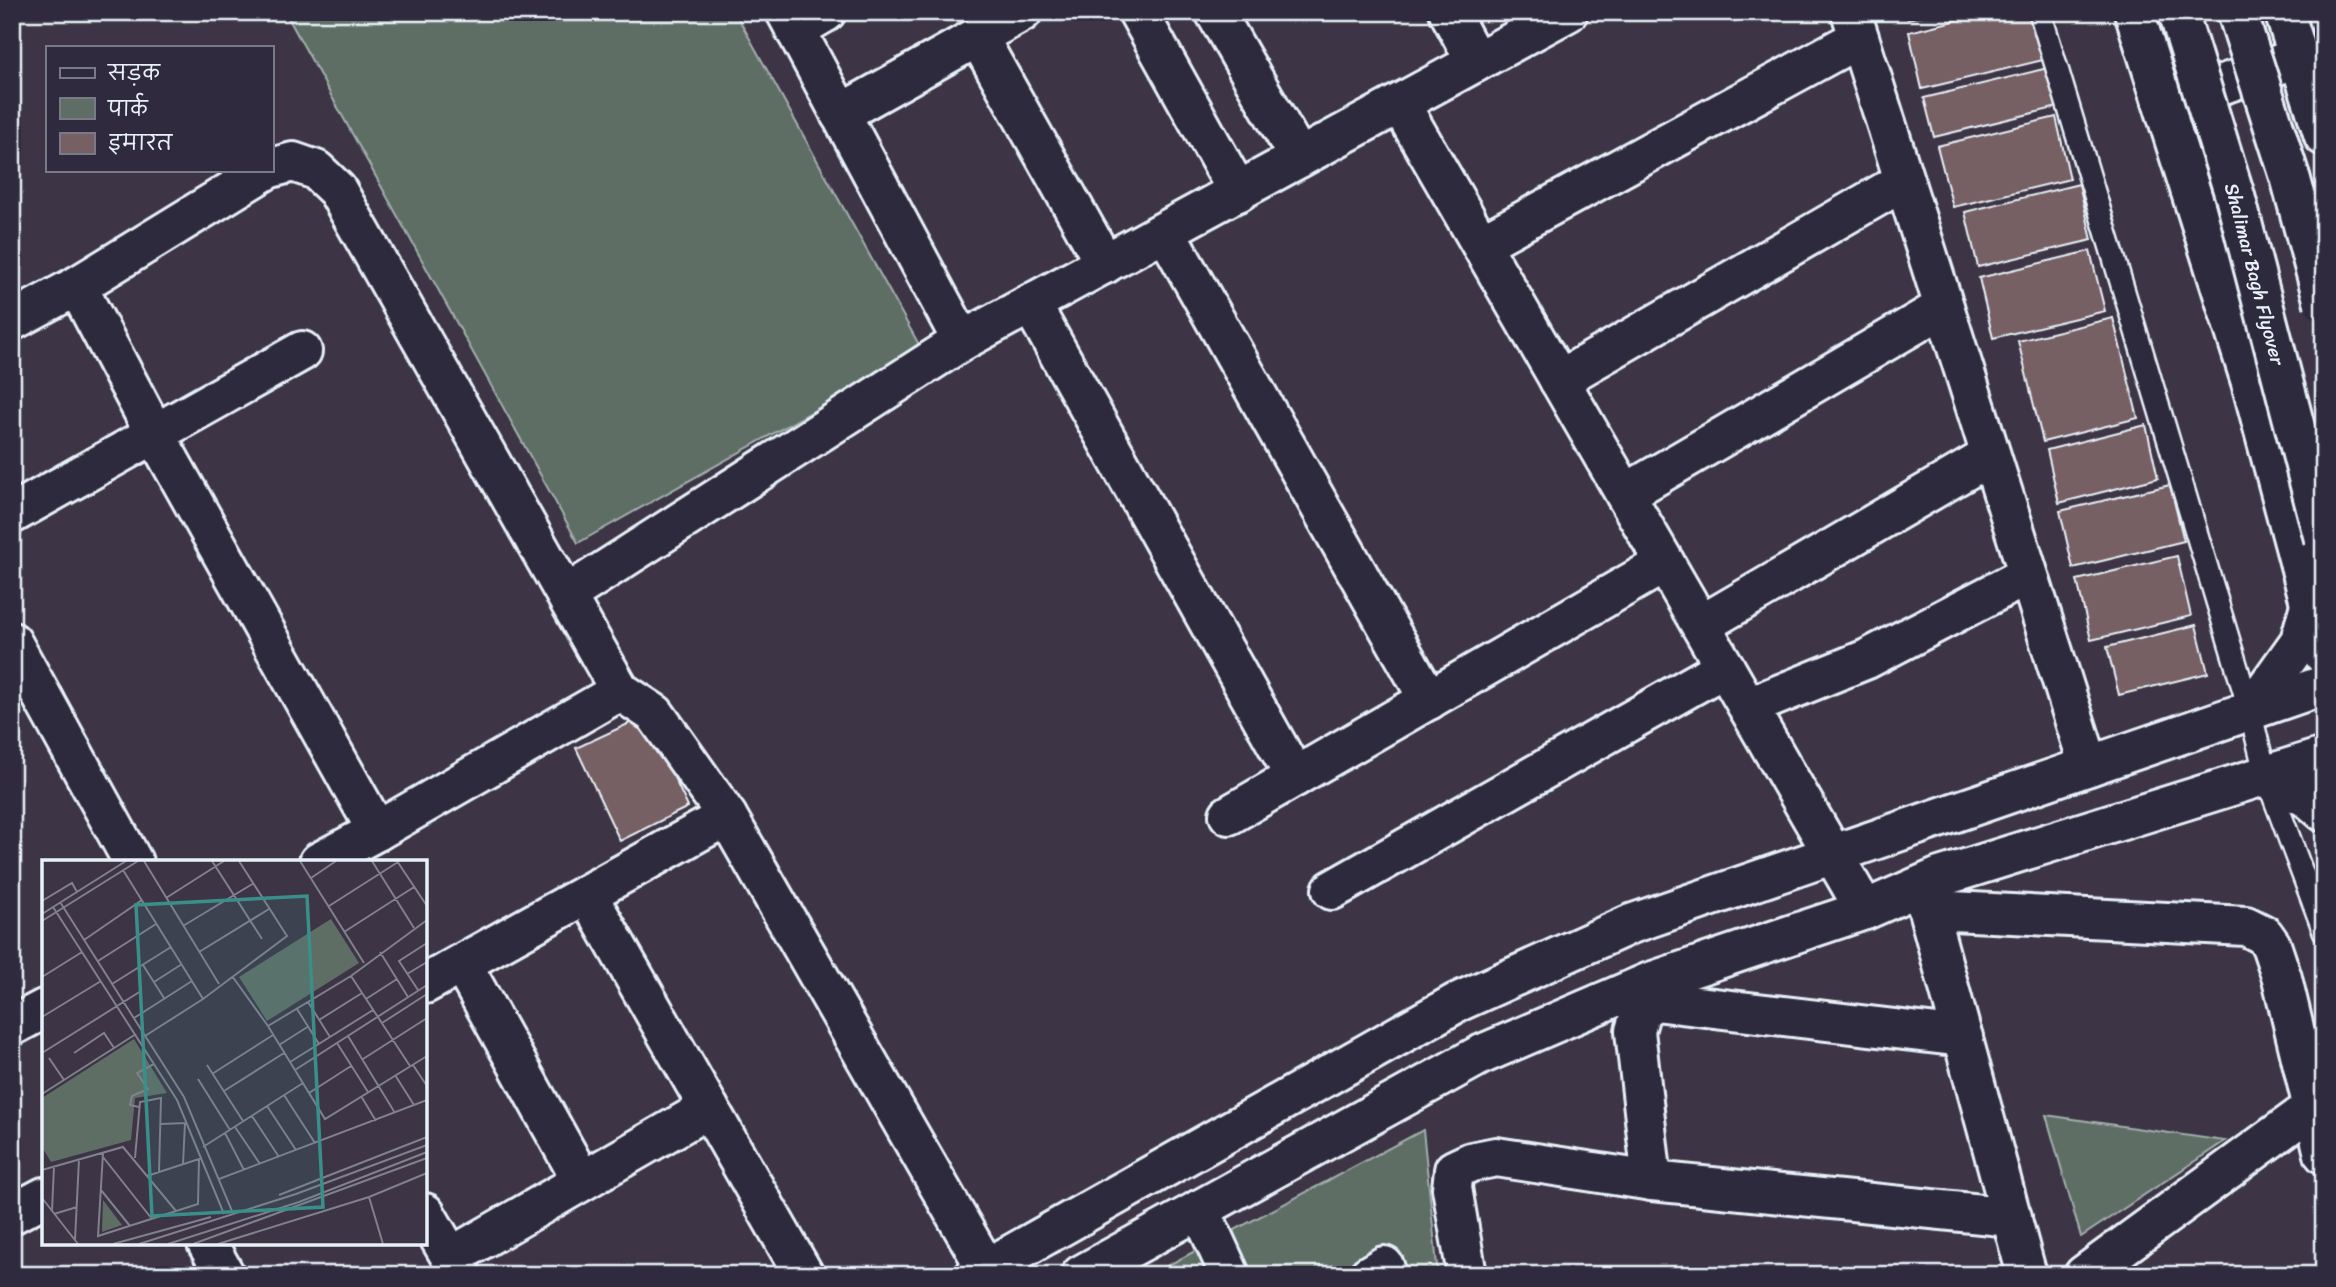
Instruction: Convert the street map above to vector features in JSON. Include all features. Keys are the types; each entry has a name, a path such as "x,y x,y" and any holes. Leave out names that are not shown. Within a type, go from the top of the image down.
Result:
{"street":[{"path":"840,114 1022,12"},
{"path":"1138,12 1238,192"},
{"path":"1215,12 1299,159"},
{"path":"1448,12 1476,62"},
{"path":"568,594 962,341 1568,12"},
{"path":"2134,12 2251,382 2324,655"},
{"name":"Shalimar Bagh Flyover","path":"2178,12 2235,196 2324,539"},
{"path":"2237,12 2291,180 2324,303"},
{"path":"2284,12 2324,136"},
{"path":"802,18 840,114 962,341"},
{"path":"1481,244 1855,25 2088,766"},
{"path":"978,37 1105,264"},
{"path":"2163,105 2297,58"},
{"path":"1400,104 1865,910"},
{"path":"273,167 293,162 316,170 337,190 621,691 654,714 727,816 980,1271 1458,1002 1631,924 2324,685"},
{"path":"12,321 77,286 263,172"},
{"path":"1559,380 1904,181"},
{"path":"1165,231 1429,700"},
{"path":"77,286 155,434 377,831"},
{"path":"1031,304 1295,778"},
{"path":"1625,494 1944,307"},
{"path":"12,514 302,351"},
{"path":"1701,625 1990,456"},
{"path":"1230,815 1665,564"},
{"path":"1748,707 1867,659 2028,575"},
{"path":"2249,711 2300,641 2310,605"},
{"path":"12,642 132,860"},
{"path":"1332,890 1725,667"},
{"path":"323,860 621,691"},
{"path":"2027,1275 1925,899 1940,877 2324,757"},
{"path":"2266,776 2309,799 2324,812"},
{"path":"427,983 727,816"},
{"path":"587,894 804,1275"},
{"path":"1082,1275 1480,1055 1650,982 1865,910 1925,899 1952,911 2246,926 2264,935 2271,945 2282,978 2324,1154"},
{"path":"462,964 582,1181"},
{"path":"1652,1181 1634,1031 1641,1010 1655,1001 1963,1037"},
{"path":"12,1026 42,1010"},
{"path":"427,1216 456,1266 582,1181 709,1108"},
{"path":"2084,1275 2312,1108"},
{"path":"1467,1275 1451,1188 1454,1170 1471,1162 1496,1157 1652,1181 2012,1217"},
{"path":"12,1214 42,1198"},
{"path":"1200,1209 1230,1275"},
{"path":"208,1245 225,1275"},
{"path":"1369,1275 1384,1266 1387,1275"}],"lane":[{"path":"2040,12 2249,711 2266,776 2324,931"}],"green space":[{"path":"285,12 735,12 922,350 578,543"},
{"path":"2046,1115 2225,1141 2081,1237"},
{"path":"1423,1130 1438,1275 1150,1275"}],"building":[{"path":"1906,12 1935,12 1908,19"},
{"path":"1990,12 2032,12 2043,60 1922,89 1909,32"},
{"path":"2048,68 2058,107 1934,137 1924,98"},
{"path":"2056,117 2070,179 1953,207 1937,146"},
{"path":"2079,184 2092,240 1978,267 1965,212"},
{"path":"2090,251 2105,311 1993,338 1979,278"},
{"path":"2113,318 2138,418 2043,442 2018,341"},
{"path":"2146,425 2158,478 2059,503 2047,450"},
{"path":"2170,485 2184,541 2073,568 2060,511"},
{"path":"2177,556 2191,616 2091,640 2077,580"},
{"path":"2196,625 2208,673 2119,695 2107,647"},
{"path":"645,716 688,807 620,841 576,748"}]}
